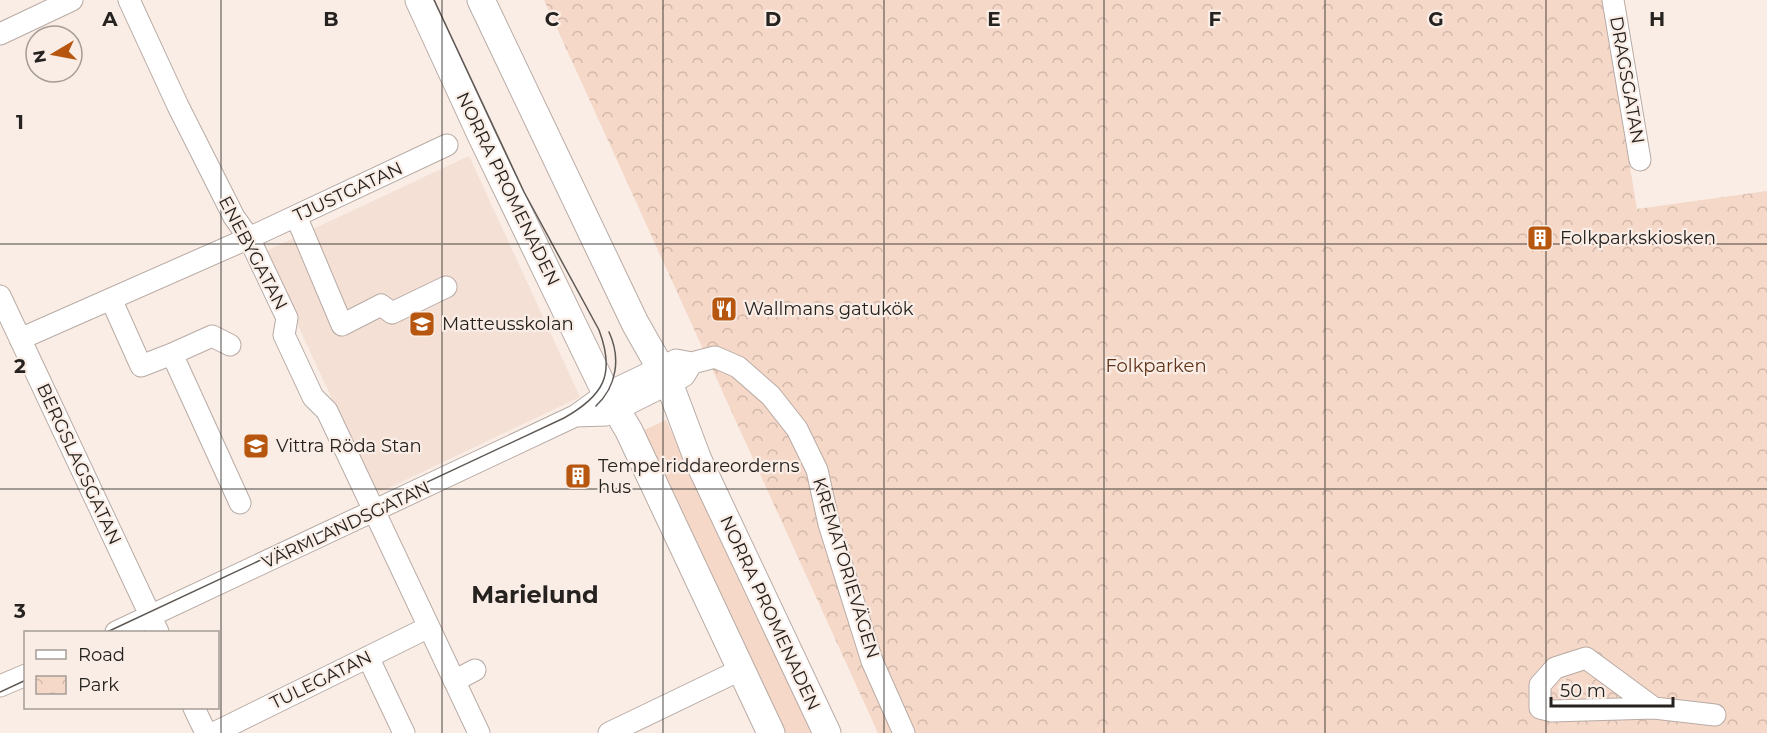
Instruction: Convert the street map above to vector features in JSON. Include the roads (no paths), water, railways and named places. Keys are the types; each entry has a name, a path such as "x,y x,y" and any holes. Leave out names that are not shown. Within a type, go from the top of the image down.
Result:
{"main road":[{"name":"NORRA PROMENADEN","path":"418,0 771,733"},
{"name":"NORRA PROMENADEN","path":"481,0 826,733"}],"street":[{"path":"0,34 72,0"},
{"name":"ENEBYGATAN","path":"129,0 228,207 249,238 287,318 284,335 313,397 327,411 479,733"},
{"name":"DRAGSGATAN","path":"1613,0 1640,160"},
{"name":"TJUSTGATAN","path":"20,339 249,238 447,145"},
{"path":"296,216 342,325 381,305 392,313 446,287"},
{"name":"BERGSLAGSGATAN","path":"0,296 154,624"},
{"path":"111,299 141,366 212,336 230,345"},
{"path":"172,354 240,503"},
{"name":"KREMATORIEVÄGEN","path":"658,378 684,376 692,363 715,357 738,367 771,396 797,429 817,470 829,524 873,661 904,733"},
{"name":"VÄRMLANDSGATAN","path":"124,631 154,624 374,512 658,378"},
{"name":"TULEGATAN","path":"214,733 429,627"},
{"path":"368,657 404,733"},
{"path":"1654,708 1586,658 1555,668 1540,685 1540,708 1552,711 1654,708 1715,718"},
{"path":"454,681 475,670"},
{"path":"609,733 740,670"},
{"path":"0,686 24,676"},
{"path":"194,709 206,733"}],"tram line":[{"path":"109,631 564,418 588,401 602,383 606,372 606,360 599,330 524,192 434,0"},
{"path":"596,406 609,390 615,371 615,352 609,332"},
{"path":"0,692 24,681"}],"place":[{"name":"Folkparkskiosken","path":"1540,238"},
{"name":"Wallmans gatukök","path":"724,309"},
{"name":"Matteusskolan","path":"422,324"},
{"name":"Vittra Röda Stan","path":"256,446"},
{"name":"Tempelriddareorderns hus","path":"578,476"}],"district":[{"name":"Marielund","path":"535,594"}],"park label":[{"name":"Folkparken","path":"1156,366"}]}
